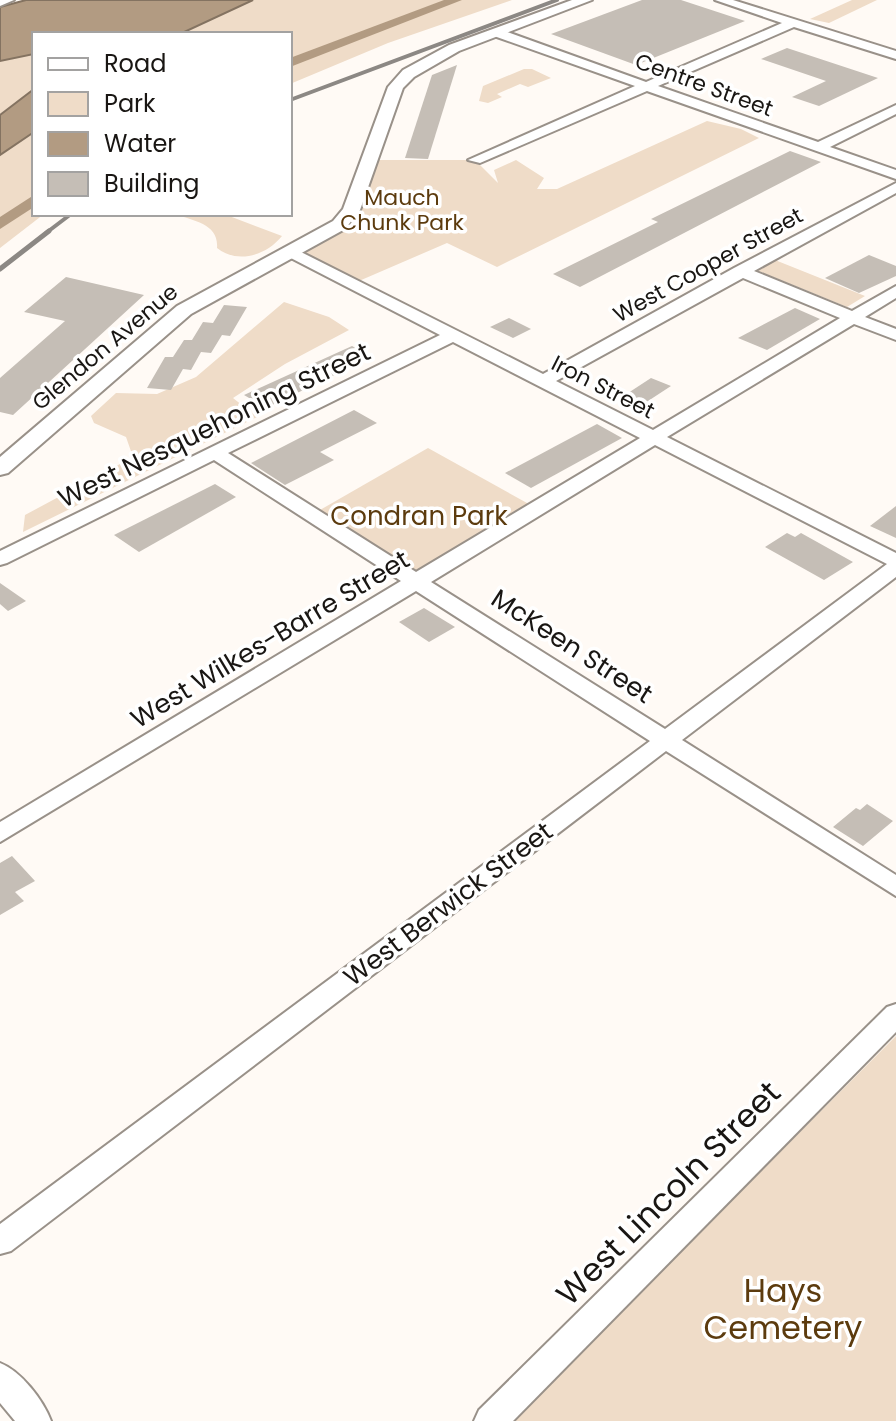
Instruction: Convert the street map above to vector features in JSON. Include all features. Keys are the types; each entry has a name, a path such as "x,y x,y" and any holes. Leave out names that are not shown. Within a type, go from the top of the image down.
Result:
{"street":[{"path":"0,2 7,0"},
{"name":"Glendon Avenue","path":"0,468 173,317 208,294 327,233 347,216 401,79 429,59 585,0"},
{"path":"721,0 896,55"},
{"path":"475,160 793,23"},
{"name":"Centre Street","path":"498,33 896,175"},
{"path":"819,147 896,109"},
{"name":"West Cooper Street","path":"542,382 896,187"},
{"name":"Iron Street","path":"290,252 896,561"},
{"path":"740,271 896,335"},
{"name":"West Wilkes-Barre Street","path":"0,833 896,291"},
{"name":"West Nesquehoning Street","path":"0,559 451,336"},
{"name":"McKeen Street","path":"216,454 896,887"},
{"name":"West Berwick Street","path":"0,1241 896,567"},
{"name":"West Lincoln Street","path":"490,1421 896,1015"},
{"path":"0,1378 35,1421"}],"green space":[{"path":"253,0 512,0 388,43 292,83 292,32 184,32"},
{"path":"852,0 877,0 829,23 810,19"},
{"path":"32,54 32,90 0,114 0,61"},
{"path":"524,69 532,69 551,78 528,87 520,84 497,94 502,97 488,103 479,101 483,86"},
{"name":"Mauch Chunk Park","path":"707,121 741,129 759,138 497,267 447,243 352,284 290,252 347,216 369,160 475,160 498,183 494,170 516,160 544,178 537,189 557,189"},
{"path":"32,133 32,216 41,216 0,248 0,155"},
{"path":"180,216 229,216 282,236 260,253 233,256 217,248 214,234 197,222"},
{"path":"775,260 865,296 847,307 756,270"},
{"path":"284,302 329,317 349,330 285,364 233,398 257,417 23,532 25,515 133,457 126,437 94,423 91,416 116,393 157,394 196,377"},
{"name":"Condran Park","path":"428,448 536,508 418,580 313,514"},
{"name":"Hays Cemetery","path":"896,1036 896,1421 511,1421"}],"water":[{"path":"26,0 253,0 184,32 32,32 32,54 0,61 0,7"},
{"path":"32,91 32,133 0,155 0,115"}],"building":[{"path":"642,0 681,0 745,21 636,65 551,34"},
{"path":"787,48 878,78 819,106 792,97 826,81 761,59"},
{"path":"457,65 428,159 405,158 432,75"},
{"path":"790,151 821,162 580,287 553,274 658,222 651,219"},
{"path":"869,255 896,266 896,276 859,293 825,278"},
{"path":"66,277 144,295 13,415 0,412 0,378 65,321 24,312"},
{"path":"224,305 247,307 230,336 222,335 211,353 201,352 191,370 183,369 171,390 147,388 165,357 173,357 184,340 192,340 203,322 213,323"},
{"path":"795,308 820,319 767,350 738,338"},
{"path":"509,318 531,329 513,338 490,327"},
{"path":"352,346 372,357 266,408 244,395"},
{"path":"651,378 671,386 645,403 625,395"},
{"path":"354,410 377,423 320,452 334,460 285,485 251,463"},
{"path":"597,424 622,438 531,488 505,473"},
{"path":"215,484 236,497 139,552 114,535"},
{"path":"896,506 896,538 870,526"},
{"path":"787,533 795,537 801,533 853,562 824,580 765,547"},
{"path":"0,583 26,601 8,611 0,604"},
{"path":"424,608 455,627 429,642 399,622"},
{"path":"867,804 893,821 863,846 833,827 856,808 860,810"},
{"path":"12,856 35,881 15,892 24,901 0,915 0,863"}],"waterway":[{"path":"292,62 456,0"},
{"path":"0,224 32,201"}],"railway":[{"path":"292,99 557,0"},
{"path":"46,233 68,216"},
{"path":"0,269 49,231"}]}
